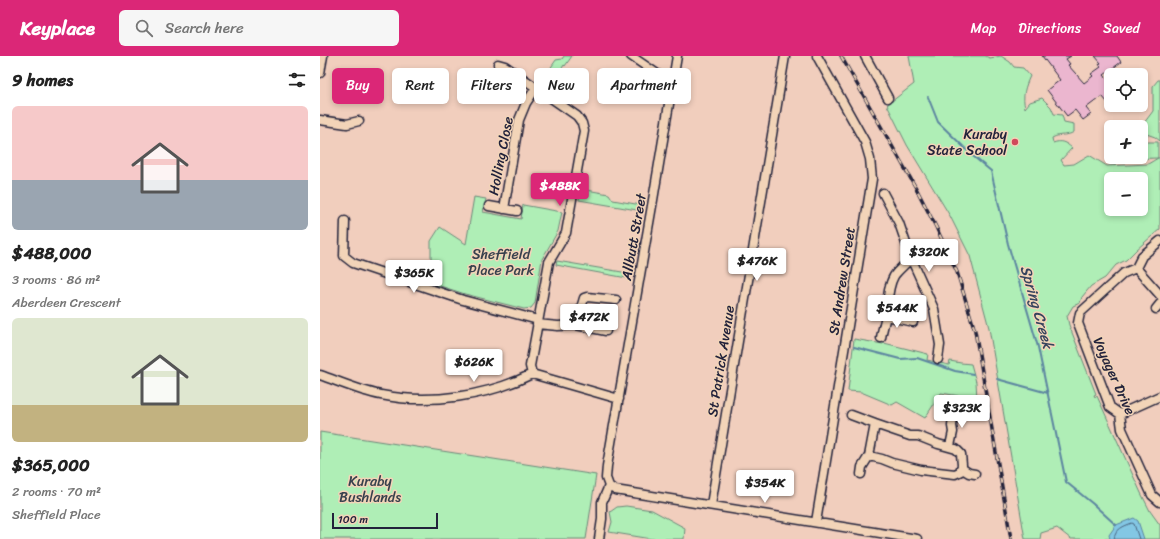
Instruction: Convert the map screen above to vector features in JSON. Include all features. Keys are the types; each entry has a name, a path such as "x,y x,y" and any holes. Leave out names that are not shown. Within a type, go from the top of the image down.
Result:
{"street":[{"path":"320,73 323,56"},
{"path":"631,56 649,68"},
{"name":"Allbutt Street","path":"675,68 677,56"},
{"name":"St Patrick Avenue","path":"711,505 784,56"},
{"name":"St Andrew Street","path":"816,522 872,179 870,159 865,142 817,56"},
{"path":"865,56 888,98"},
{"path":"498,64 505,66 534,87"},
{"name":"Holling Close","path":"504,209 519,120 526,103 534,91"},
{"path":"532,374 530,366 549,262 566,233 584,131 582,123 577,116 559,104"},
{"name":"Allbutt Street","path":"599,539 602,519 602,502 609,486 606,478 607,466 669,104"},
{"path":"320,120 347,124 359,121"},
{"path":"883,193 899,224 911,258 934,309 940,345 938,359"},
{"name":"Holling Close","path":"489,206 517,211"},
{"path":"345,221 344,256 353,263 463,300 538,322 558,326 576,325 606,331"},
{"name":"Voyager Drive","path":"1160,241 1142,256 1136,268 1124,272 1080,313 1078,318 1079,328 1110,407 1120,414 1122,428 1152,495 1160,502"},
{"path":"881,338 886,316 888,294 894,276 911,258"},
{"path":"1136,268 1160,295"},
{"path":"576,325 584,298 616,300"},
{"path":"886,316 913,322"},
{"path":"320,375 357,389 381,395 429,399 474,394 520,380 532,374 619,399"},
{"path":"1120,414 1160,396"},
{"path":"950,446 953,432 954,409"},
{"path":"851,415 910,436 918,436 956,449 960,454 961,471 955,474 946,474 892,464 882,459 869,456"},
{"path":"861,474 862,468 869,456 875,424"},
{"path":"961,468 969,473 975,474"},
{"path":"609,486 615,490 917,539"}],"green space":[{"path":"564,56 572,56 562,68 551,68 556,60 562,59"},
{"path":"909,56 985,56 990,58 1001,56 1010,62 1014,67 1023,68 1030,76 1024,92 1025,108 1030,102 1042,98 1051,107 1054,114 1062,115 1064,122 1074,124 1074,132 1052,138 1053,143 1063,142 1072,148 1061,160 1064,165 1074,164 1089,155 1107,166 1148,164 1160,158 1160,229 1126,260 1116,265 1105,278 1091,286 1082,297 1080,303 1073,306 1067,316 1069,325 1096,394 1094,395 1095,397 1097,396 1150,511 1160,525 1160,539 1071,539 1057,528 1041,533 1040,539 1025,539 989,328 970,256 950,216 907,145 887,105 914,84"},
{"path":"1158,80 1160,80 1160,141 1148,134 1148,120 1146,120 1153,111 1153,86"},
{"path":"1148,142 1158,142 1158,158 1148,158"},
{"path":"581,189 609,194 613,200 641,205 639,214 637,210 579,200"},
{"name":"Sheffield Place Park","path":"474,197 486,199 483,212 521,219 523,205 562,212 558,231 542,259 535,303 531,308 524,309 465,294 431,283 431,241 440,227 466,244"},
{"path":"557,261 628,273 627,278 556,265"},
{"path":"854,339 884,343 928,354 927,360 949,365 950,361 971,364 976,382 977,399 971,402 959,401 959,396 941,393 925,418 897,402 892,405 861,392 848,391"},
{"name":"Kuraby Bushlands","path":"320,432 596,475 586,539 320,539"},
{"path":"626,506 652,510 685,528 684,539 652,539 609,532 612,522 610,512 617,507"}],"water":[{"path":"1134,518 1138,521 1144,539 1110,539 1109,535 1116,525"}],"building":[{"path":"1042,56 1071,56 1066,59 1070,64 1068,65 1084,83 1093,76 1091,74 1101,67 1099,64 1101,63 1095,56 1117,56 1121,62 1113,68 1104,68 1104,98 1102,96 1086,108 1091,114 1083,120 1075,110 1067,116 1047,90 1060,80"}],"waterway":[{"name":"Spring Creek","path":"928,97 938,122 974,157 991,171 1008,244 1038,347 1066,482 1116,525"},
{"path":"854,347 900,359 917,358 955,371 973,374"},
{"path":"997,379 1048,393"}],"railway":[{"path":"841,56 916,188 957,272 975,331 1011,539"}],"place":[{"name":"Kuraby State School","path":"1015,142"}]}
